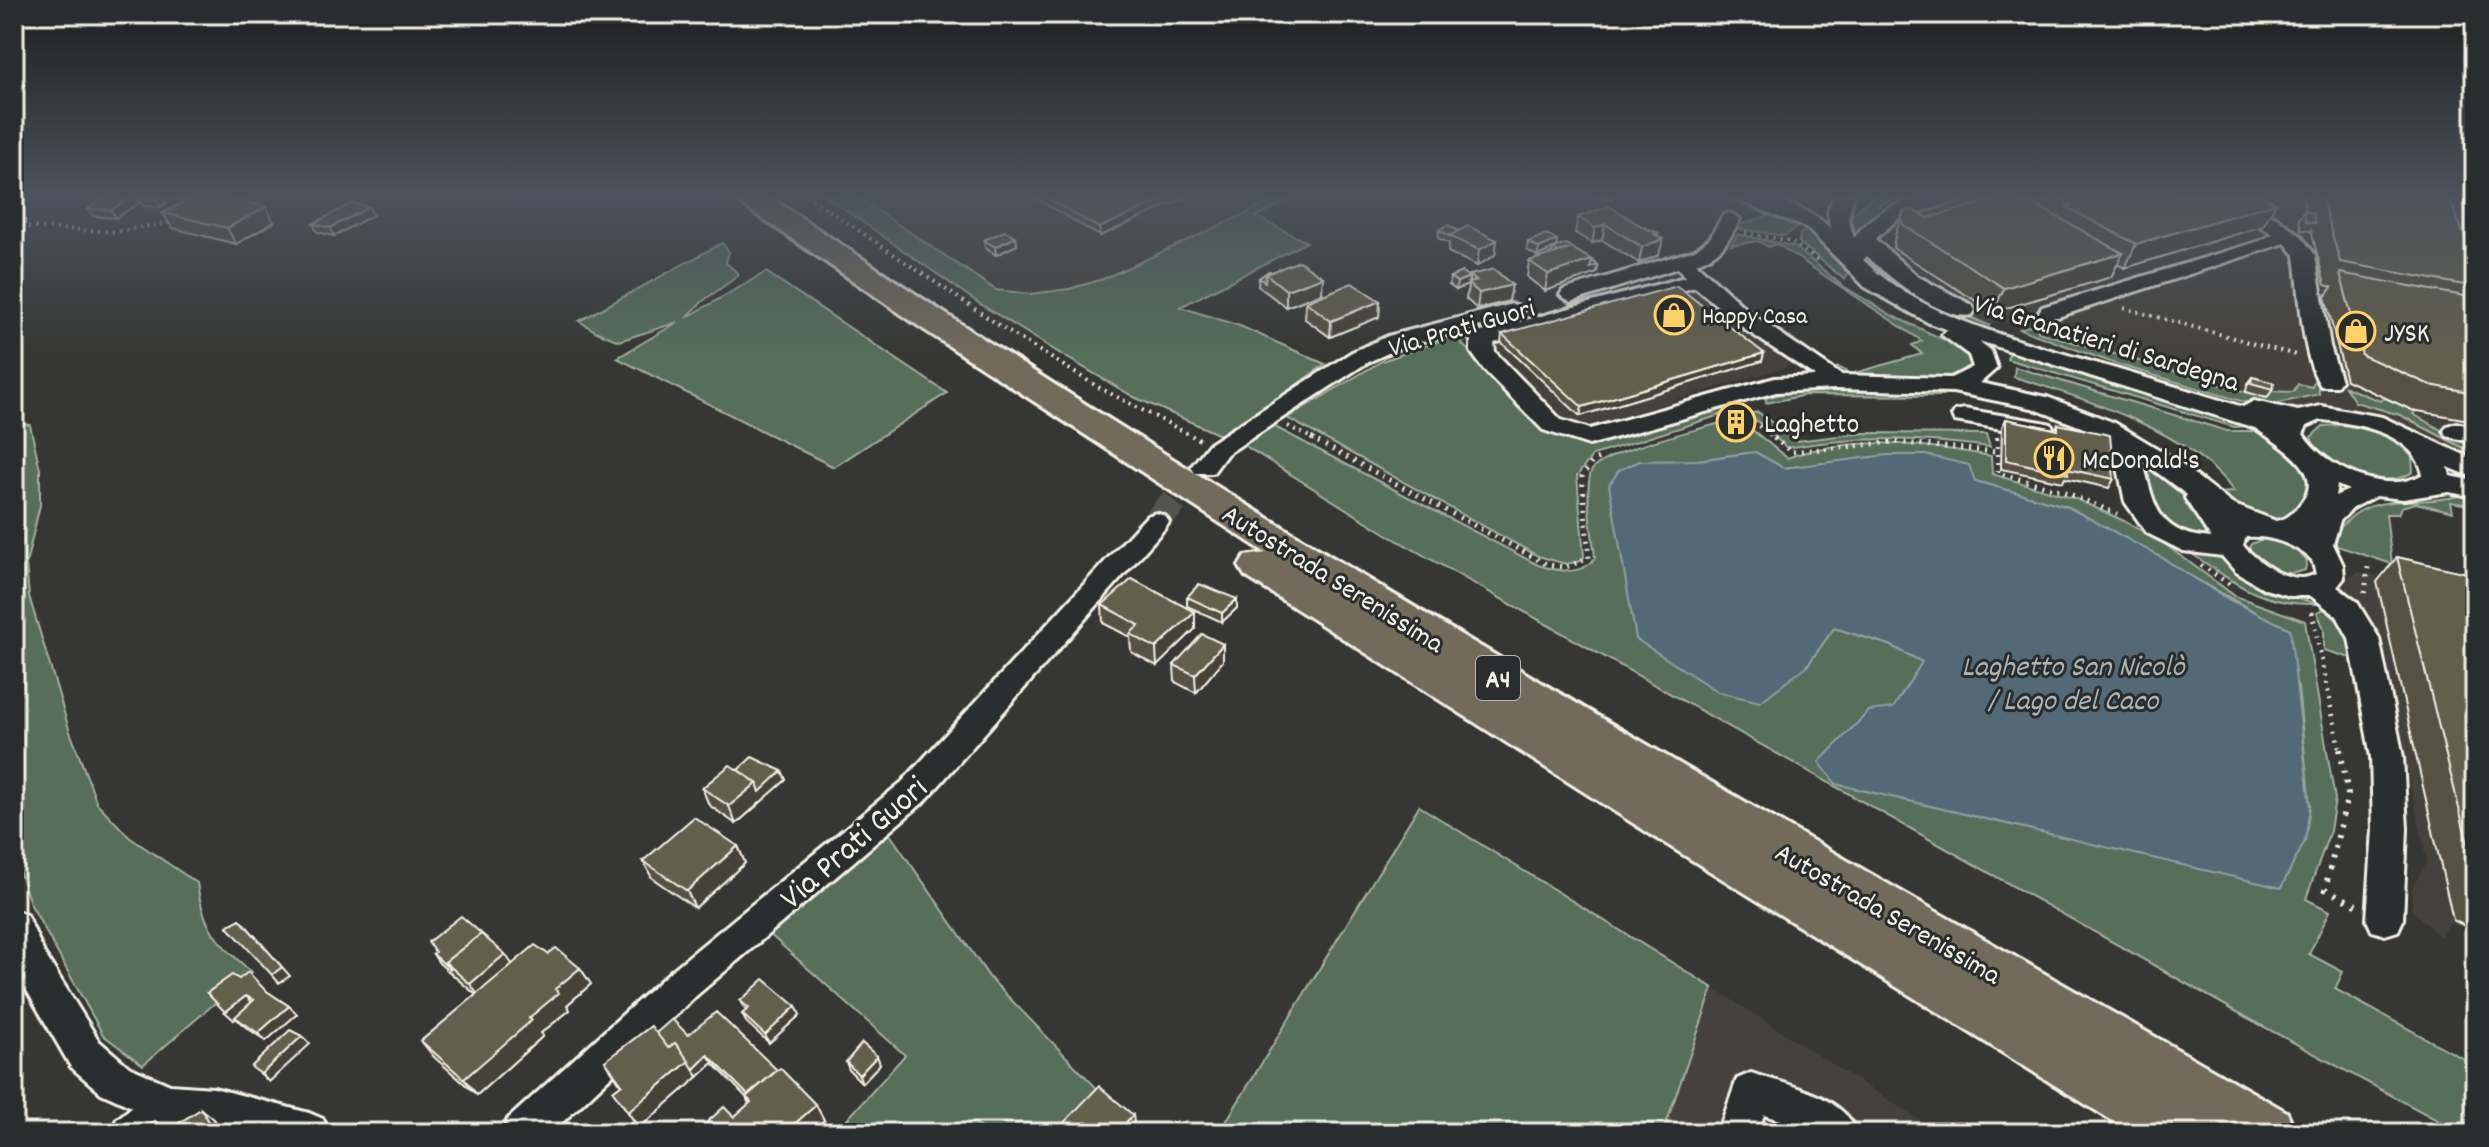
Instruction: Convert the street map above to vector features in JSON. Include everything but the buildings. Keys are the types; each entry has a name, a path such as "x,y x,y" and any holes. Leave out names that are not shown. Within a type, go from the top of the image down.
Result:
{"highway":[{"name":"Autostrada Serenissima","path":"787,249 878,314 1176,513 1655,812 2187,1133"},
{"name":"Autostrada Serenissima","path":"825,249 1199,494 1686,793 2266,1133"}],"street":[{"name":"Via Prati Guori","path":"1211,458 1360,357 1396,341 1581,292 1690,271 1711,249"},
{"name":"Via Granatieri di Sardegna","path":"1839,249 1873,282 1904,301 1975,332 2307,434 2376,422 2414,441 2429,454 2437,466 2437,477 2429,486 2394,491 2371,487 2329,471 2307,434 2216,398 2080,357"},
{"path":"1852,249 1870,267 1905,292 1968,321 2080,357"},
{"path":"1871,249 1913,283 1937,296 1999,326 2080,357"},
{"path":"2050,312 2256,249"},
{"path":"1964,416 2069,433 2113,445 2127,454 2131,462 2141,509 2151,521 2196,545 2216,550 2229,545 2234,532 2254,527 2292,527 2301,521 2324,493 2307,434 2329,400 2305,255 2299,249"},
{"path":"2114,268 2141,284"},
{"path":"1835,382 1820,365 1779,343 1690,271 1482,339 1483,352 1492,365 1552,425 1589,437 1775,385 1835,382 1953,385 2015,396 2087,420 2142,449 2223,510 2299,538 2319,551 2331,571 2330,578 2309,598"},
{"path":"1873,282 1901,310 1979,351 1985,368 1981,374 1953,385"},
{"path":"2310,282 2340,294"},
{"path":"2326,372 2346,403 2376,422"},
{"path":"2414,441 2475,470"},
{"path":"2429,486 2449,484 2475,489"},
{"path":"2190,487 2242,564 2270,580 2295,586 2309,598 2347,609 2364,638 2387,757 2390,829 2385,920"},
{"path":"2319,551 2319,537 2338,506 2365,494 2371,487"},
{"name":"Via Prati Guori","path":"522,1133 684,983 914,791 1156,522"},
{"path":"14,926 30,963 85,1054 115,1080 168,1104 214,1107 308,1133"},
{"path":"1738,1133 1751,1092 1803,1109 1838,1133"},
{"path":"131,1133 168,1104"}],"path":[{"path":"885,249 1009,332 1211,458"},
{"path":"2096,298 2326,372"},
{"path":"1726,400 1791,452 1874,440 1919,441 1996,452"},
{"path":"1269,416 1548,565 1566,567 1589,558 1582,476 1592,462 1614,450"},
{"path":"2195,561 2232,586"},
{"path":"2309,598 2319,635 2348,795 2325,889 2385,920"}],"shaded area":[{"path":"935,249 1169,249 1103,279 1069,289 1031,294 997,290"},
{"path":"1866,249 2475,249 2475,462 2375,415 2317,404 2290,410 2261,407 2116,364 1999,320 1990,326 1898,283 1873,264"},
{"path":"1693,288 1786,355 1783,359 1792,365 1599,423 1575,426 1561,420 1498,361 1494,349 1501,342"},
{"path":"2359,572 2475,598 2475,935 2450,923 2440,937 2412,910 2412,888 2427,862 2379,638 2342,586 2344,579"},
{"path":"1713,988 1940,1133 1663,1133"}],"green space":[{"path":"712,249 726,249 729,252 726,263 738,276 703,301 686,318 766,272 947,393 834,467 617,358 678,322 619,341 579,321"},
{"path":"901,249 934,249 996,290 1031,294 1069,289 1103,279 1169,249 1294,249 1180,307 1240,326 1325,364 1225,437 1134,397 977,302"},
{"path":"1784,249 1797,249 1843,286 1891,315 1966,350 1973,361 1969,370 1960,376 1857,377 1834,370 1838,367 1851,374 1922,354 1912,345 1922,341"},
{"path":"1807,249 1825,249 1848,272 1845,280"},
{"path":"1857,249 1874,249 1941,303 1990,326 1918,295 1868,262"},
{"path":"2038,323 2038,332 2267,398 2269,391 2293,392 2298,384 2312,387 2317,372 2319,394 2261,407 2116,364 2020,329"},
{"path":"1485,331 1461,343 1542,427 1567,440 1607,442 1725,406 1730,412 1593,455 1577,476 1584,557 1581,561 1566,564 1538,556 1287,418 1382,361 1440,341 1437,337"},
{"path":"2010,352 2252,426 2234,427 2007,359"},
{"path":"2015,367 2227,431 2264,431 2308,473 2312,491 2286,522 2249,515 2214,493 2234,492 2216,471 2192,452 2102,406 2014,377"},
{"path":"2345,387 2380,401 2385,398 2412,410 2415,412 2413,414 2475,449 2475,454 2400,415 2355,402"},
{"path":"1927,390 1944,396 1806,395 1766,403 1766,398 1791,391"},
{"path":"1758,412 1796,441 1864,433 1986,434 1990,447 1888,439 1838,441 1787,448 1749,414"},
{"path":"1728,421 1734,426 1745,424 1787,458 1837,446 1863,444 1914,445 1991,456 1992,474 2076,499 2122,520 2162,542 2235,596 2305,621 2335,799 2330,831 2306,899 2330,911 2309,954 2343,972 2335,989 2475,1065 2475,1133 2461,1133 2246,1017 1393,538 1242,444 1273,426 1538,565 1568,571 1583,568 1595,558 1588,491 1591,472 1598,464 1631,449","holes":["1746,453 1779,474 1784,468 1887,456 2068,507 2269,620 2298,688 2310,807 1893,709 1923,661 1890,645 1834,628 1807,666 1698,460"]},
{"path":"14,422 30,425 40,469 40,505 26,564 29,596 69,729 97,803 129,837 197,883 204,913 214,934 251,972 143,1065 103,1035 30,903 14,856"},
{"path":"2341,425 2389,438 2412,457 2413,472 2387,479 2371,478 2340,468 2317,449 2311,437 2323,426"},
{"path":"2141,459 2191,503 2211,532 2209,536 2195,538 2159,521"},
{"path":"2122,460 2132,506 2189,548 2224,559 2250,582 2317,604 2274,600 2257,594 2140,524 2127,502"},
{"path":"2475,496 2475,506 2451,502 2453,512 2416,503 2401,507 2398,514 2386,514 2392,564 2337,546 2333,537 2347,521 2374,505"},
{"path":"2263,539 2293,548 2307,561 2305,570 2281,572 2258,561 2249,548"},
{"path":"2324,609 2347,629 2356,653 2351,658 2324,650 2324,629 2317,612"},
{"path":"1419,806 1713,988 1663,1133 1219,1133"},
{"path":"887,830 990,978 1140,1133 987,1133 978,1125 970,1133 835,1133 905,1055 767,932"}],"water":[{"name":"Laghetto San Nicolò / Lago del Caco","path":"1755,452 1784,468 1887,455 1926,455 1969,465 1975,481 2068,507 2161,557 2226,598 2290,629 2310,807 2305,841 2281,888 1836,784 1819,762 1869,711 1893,708 1922,662 1890,645 1834,628 1807,666 1760,702 1718,692 1636,639 1609,485 1619,470 1640,461 1698,460"}],"tunnel":[{"path":"1156,522 1204,467"}],"place":[{"name":"Happy Casa","path":"1674,315"},
{"name":"JYSK","path":"2356,331"},
{"name":"Laghetto","path":"1736,422"},
{"name":"McDonald's","path":"2054,458"}]}
